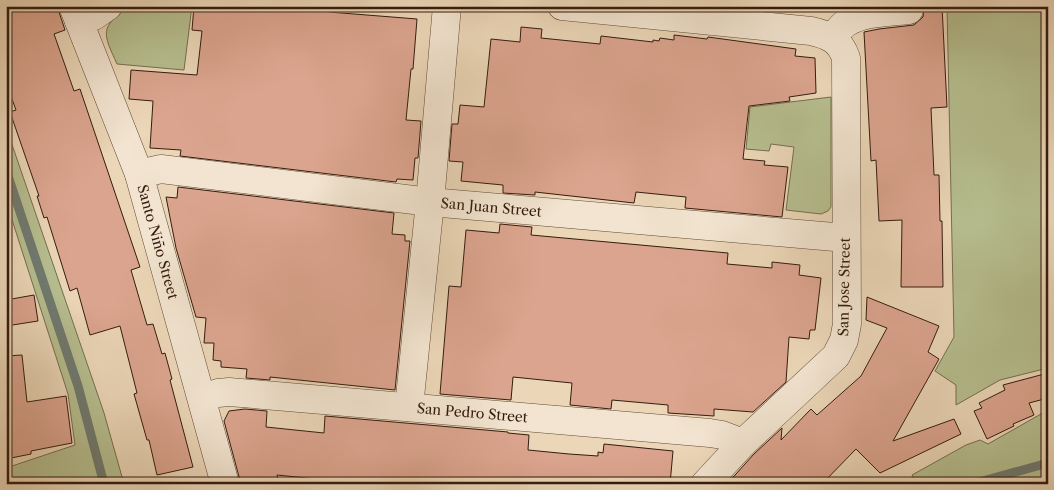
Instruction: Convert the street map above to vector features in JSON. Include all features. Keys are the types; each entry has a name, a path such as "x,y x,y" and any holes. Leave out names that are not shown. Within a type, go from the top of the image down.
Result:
{"street":[{"path":"76,14 94,16 108,6"},
{"path":"409,407 448,6"},
{"path":"562,6 811,32 826,34 833,38 839,28 854,19 908,10"},
{"name":"Santo Niño Street","path":"76,14 139,174 225,484"},
{"name":"San Jose Street","path":"705,484 744,443 836,356 842,345 846,324 846,58 844,50 833,38"},
{"name":"San Juan Street","path":"139,174 161,169 430,202 846,238"},
{"name":"San Pedro Street","path":"202,398 229,392 710,433 744,443"}],"green space":[{"path":"129,6 192,6 184,70 117,64 107,38 108,26 112,20"},
{"path":"947,6 1048,6 1048,368 1000,380 956,405 956,385 935,371 954,337"},
{"path":"831,97 831,207 828,211 821,214 786,210 794,147 771,144 769,151 746,149 750,107"},
{"path":"6,127 104,413 124,484 6,484 6,468 75,445 68,394 6,201"},
{"path":"1048,410 1048,484 917,484 912,475 966,445 980,440 988,444"}],"building":[{"path":"6,6 57,6 65,30 54,34 74,91 80,89 140,267 131,270 147,325 153,324 162,354 165,353 172,379 170,380 193,467 157,475 149,440 147,440 134,394 137,393 120,326 90,335 77,288 70,291 47,217 44,218 37,196 39,196 10,112 16,110 6,83"},
{"path":"194,6 307,6 329,8 329,12 417,19 406,120 421,121 418,158 415,158 413,180 397,179 396,182 180,156 181,150 150,148 153,101 129,99 131,70 197,75 202,31 192,30"},
{"path":"924,6 942,6 947,107 931,108 934,175 939,175 943,287 901,287 902,220 879,221 876,160 871,161 864,32 914,25 923,17"},
{"path":"521,27 542,29 541,38 600,44 601,36 653,42 653,40 659,41 660,38 674,40 674,35 707,39 708,37 796,49 795,56 815,58 816,93 789,97 790,101 749,106 743,159 765,161 764,165 788,167 782,217 685,208 686,197 636,192 634,203 535,192 535,195 503,193 503,185 461,181 463,162 449,161 452,124 458,124 460,105 484,107 491,39 520,42"},
{"path":"178,187 394,213 392,234 405,235 405,241 410,241 395,390 270,377 270,380 246,378 247,369 221,367 221,361 213,360 214,343 204,343 206,318 196,317 176,248 166,197 177,198"},
{"path":"500,224 532,227 531,235 728,253 727,264 772,268 772,262 800,265 799,275 821,278 815,330 810,330 809,339 789,337 786,382 753,412 714,409 714,416 668,413 668,405 612,400 611,409 570,405 572,383 513,377 511,400 440,394 449,286 461,287 466,230 499,233"},
{"path":"34,295 38,321 6,326 6,300"},
{"path":"867,297 939,326 928,352 939,359 893,441 954,419 961,434 880,473 856,449 822,484 727,484 754,454 782,428 781,440 811,409 817,415 861,376 887,328 866,320"},
{"path":"22,355 27,402 66,396 72,443 31,451 31,454 6,459 6,356"},
{"path":"1048,373 1048,398 1029,403 1034,415 1013,424 1014,426 987,439 974,411 982,408 979,403 1005,390 1003,385"},
{"path":"245,409 267,411 266,427 324,433 325,416 529,435 528,450 598,456 598,452 603,453 604,444 673,451 670,484 365,484 277,475 279,484 241,484 224,421 229,411"}],"waterway":[{"path":"6,170 78,386 104,484"},
{"path":"972,484 1048,463"}]}
